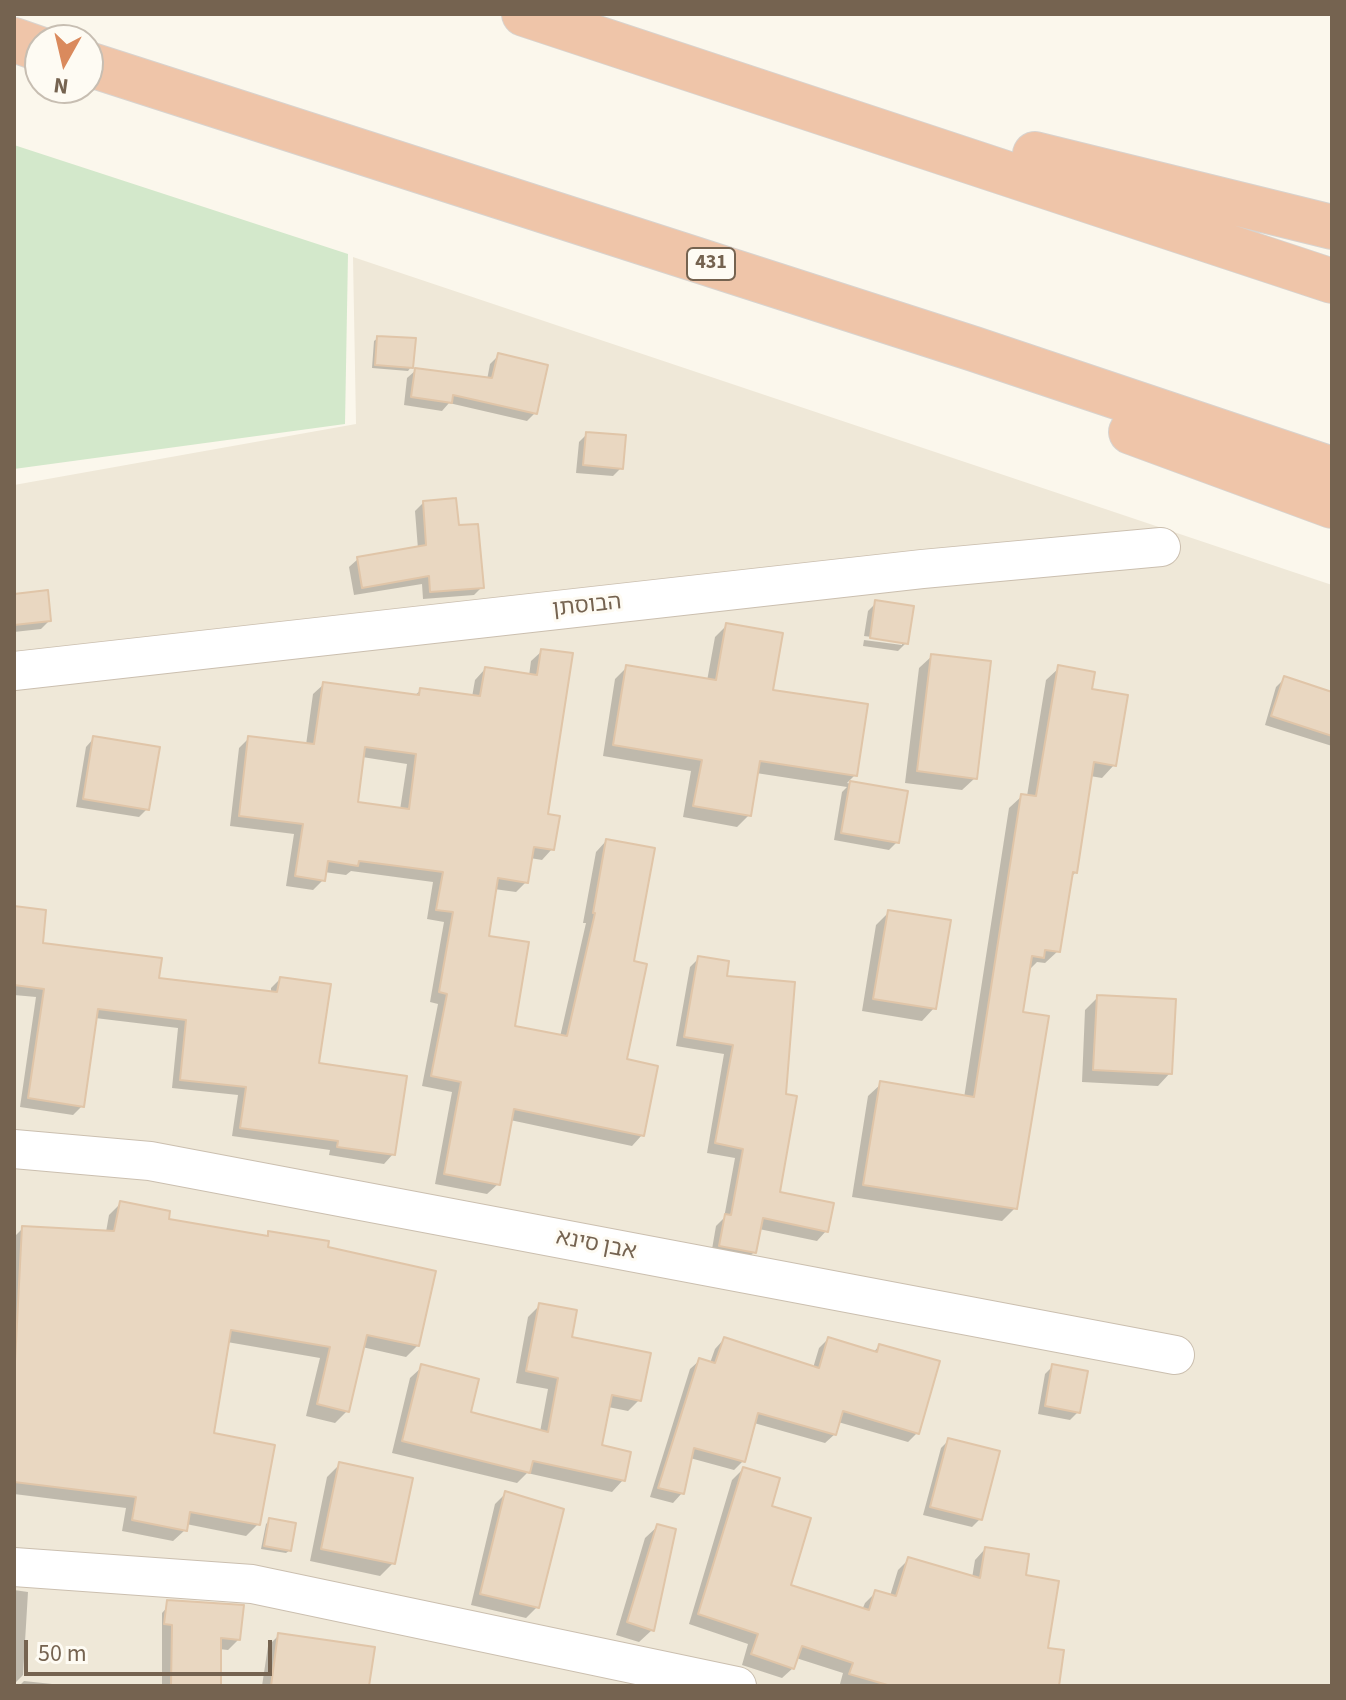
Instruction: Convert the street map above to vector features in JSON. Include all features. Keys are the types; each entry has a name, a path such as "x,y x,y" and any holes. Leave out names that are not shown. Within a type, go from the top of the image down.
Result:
{"highway":[{"path":"524,14 1332,281"},
{"name":"431","path":"104,69 974,349 1332,469"},
{"path":"699,71 1332,227"},
{"path":"465,185 1332,506"}],"street":[{"name":"הבוסתן","path":"14,671 922,569 1161,547"},
{"name":"אבן סינא","path":"14,1149 150,1161 1175,1355"},
{"path":"14,1567 252,1584 737,1686"}],"shaded area":[{"path":"353,257 1332,585 1332,1686 14,1686 14,485 356,424"}],"green space":[{"path":"14,145 348,254 345,424 14,469"}],"building":[{"path":"377,336 416,338 413,368 375,365"},
{"path":"498,353 548,365 537,414 453,395 452,403 411,397 415,368 492,378"},
{"path":"586,432 626,435 623,469 583,465"},
{"path":"456,498 459,525 478,524 484,588 430,592 429,576 362,588 357,557 426,545 423,501"},
{"path":"48,590 51,621 14,625 14,594"},
{"path":"875,600 914,606 908,644 870,638"},
{"path":"726,623 783,633 773,690 868,704 857,776 760,761 751,816 693,806 702,760 613,745 626,665 716,680"},
{"path":"541,649 573,653 548,814 560,816 554,850 534,847 528,883 498,878 489,936 529,942 515,1026 567,1036 595,913 606,839 655,848 634,961 647,964 627,1059 658,1066 644,1136 514,1109 500,1185 444,1174 461,1082 431,1076 447,994 439,992 453,912 436,910 443,872 359,861 358,866 328,861 325,881 295,876 303,824 239,816 248,736 314,744 323,682 419,695 420,688 480,696 485,667 537,675","holes":["365,747 416,754 409,809 358,802"]},
{"path":"931,654 991,661 977,779 917,771"},
{"path":"1058,665 1095,672 1092,689 1128,695 1116,766 1094,762 1077,873 1073,872 1060,952 1045,950 1044,958 1032,956 1023,1012 1049,1016 1017,1209 863,1185 880,1081 974,1097 1021,794 1036,796"},
{"path":"1284,676 1332,692 1332,736 1271,716"},
{"path":"93,736 160,747 149,810 83,799"},
{"path":"850,781 908,791 899,843 841,833"},
{"path":"14,906 46,910 43,943 162,958 159,978 277,992 280,977 331,984 319,1063 407,1076 395,1155 337,1147 338,1141 240,1128 246,1087 180,1080 186,1020 98,1009 84,1107 28,1098 44,989 14,985"},
{"path":"888,910 951,920 936,1009 873,999"},
{"path":"698,956 729,961 727,976 795,982 786,1094 797,1096 780,1192 834,1203 828,1232 763,1218 756,1253 719,1246 725,1214 731,1215 743,1149 715,1143 733,1045 684,1037"},
{"path":"1097,995 1176,999 1172,1074 1093,1070"},
{"path":"120,1201 170,1211 169,1219 268,1236 268,1231 329,1241 328,1247 436,1271 419,1346 367,1335 349,1412 317,1404 330,1347 231,1330 214,1433 275,1445 260,1525 190,1512 187,1531 132,1520 136,1497 14,1482 14,1381 22,1226 114,1231"},
{"path":"539,1303 577,1310 572,1337 651,1353 641,1401 612,1395 602,1445 631,1452 625,1481 533,1461 530,1473 402,1441 421,1364 479,1379 471,1412 548,1432 558,1378 526,1371"},
{"path":"724,1337 819,1368 828,1337 877,1352 879,1344 940,1361 919,1434 843,1411 836,1435 758,1413 745,1462 694,1448 684,1494 658,1488 699,1358 715,1363"},
{"path":"1052,1364 1088,1371 1080,1413 1045,1406"},
{"path":"948,1438 1000,1451 982,1520 930,1507"},
{"path":"339,1462 413,1478 395,1564 321,1549"},
{"path":"743,1467 780,1478 772,1506 811,1518 791,1585 869,1610 875,1590 896,1596 908,1557 980,1578 985,1547 1029,1554 1026,1575 1059,1581 1048,1648 1064,1650 1059,1686 891,1686 849,1674 853,1663 802,1646 794,1669 751,1654 758,1634 698,1614"},
{"path":"505,1491 564,1509 539,1608 480,1594"},
{"path":"269,1518 296,1523 291,1551 264,1546"},
{"path":"657,1524 676,1529 654,1631 627,1622"},
{"path":"167,1600 244,1605 240,1640 221,1638 221,1686 171,1686 172,1625 164,1624"},
{"path":"278,1633 375,1647 369,1686 271,1686"}]}
